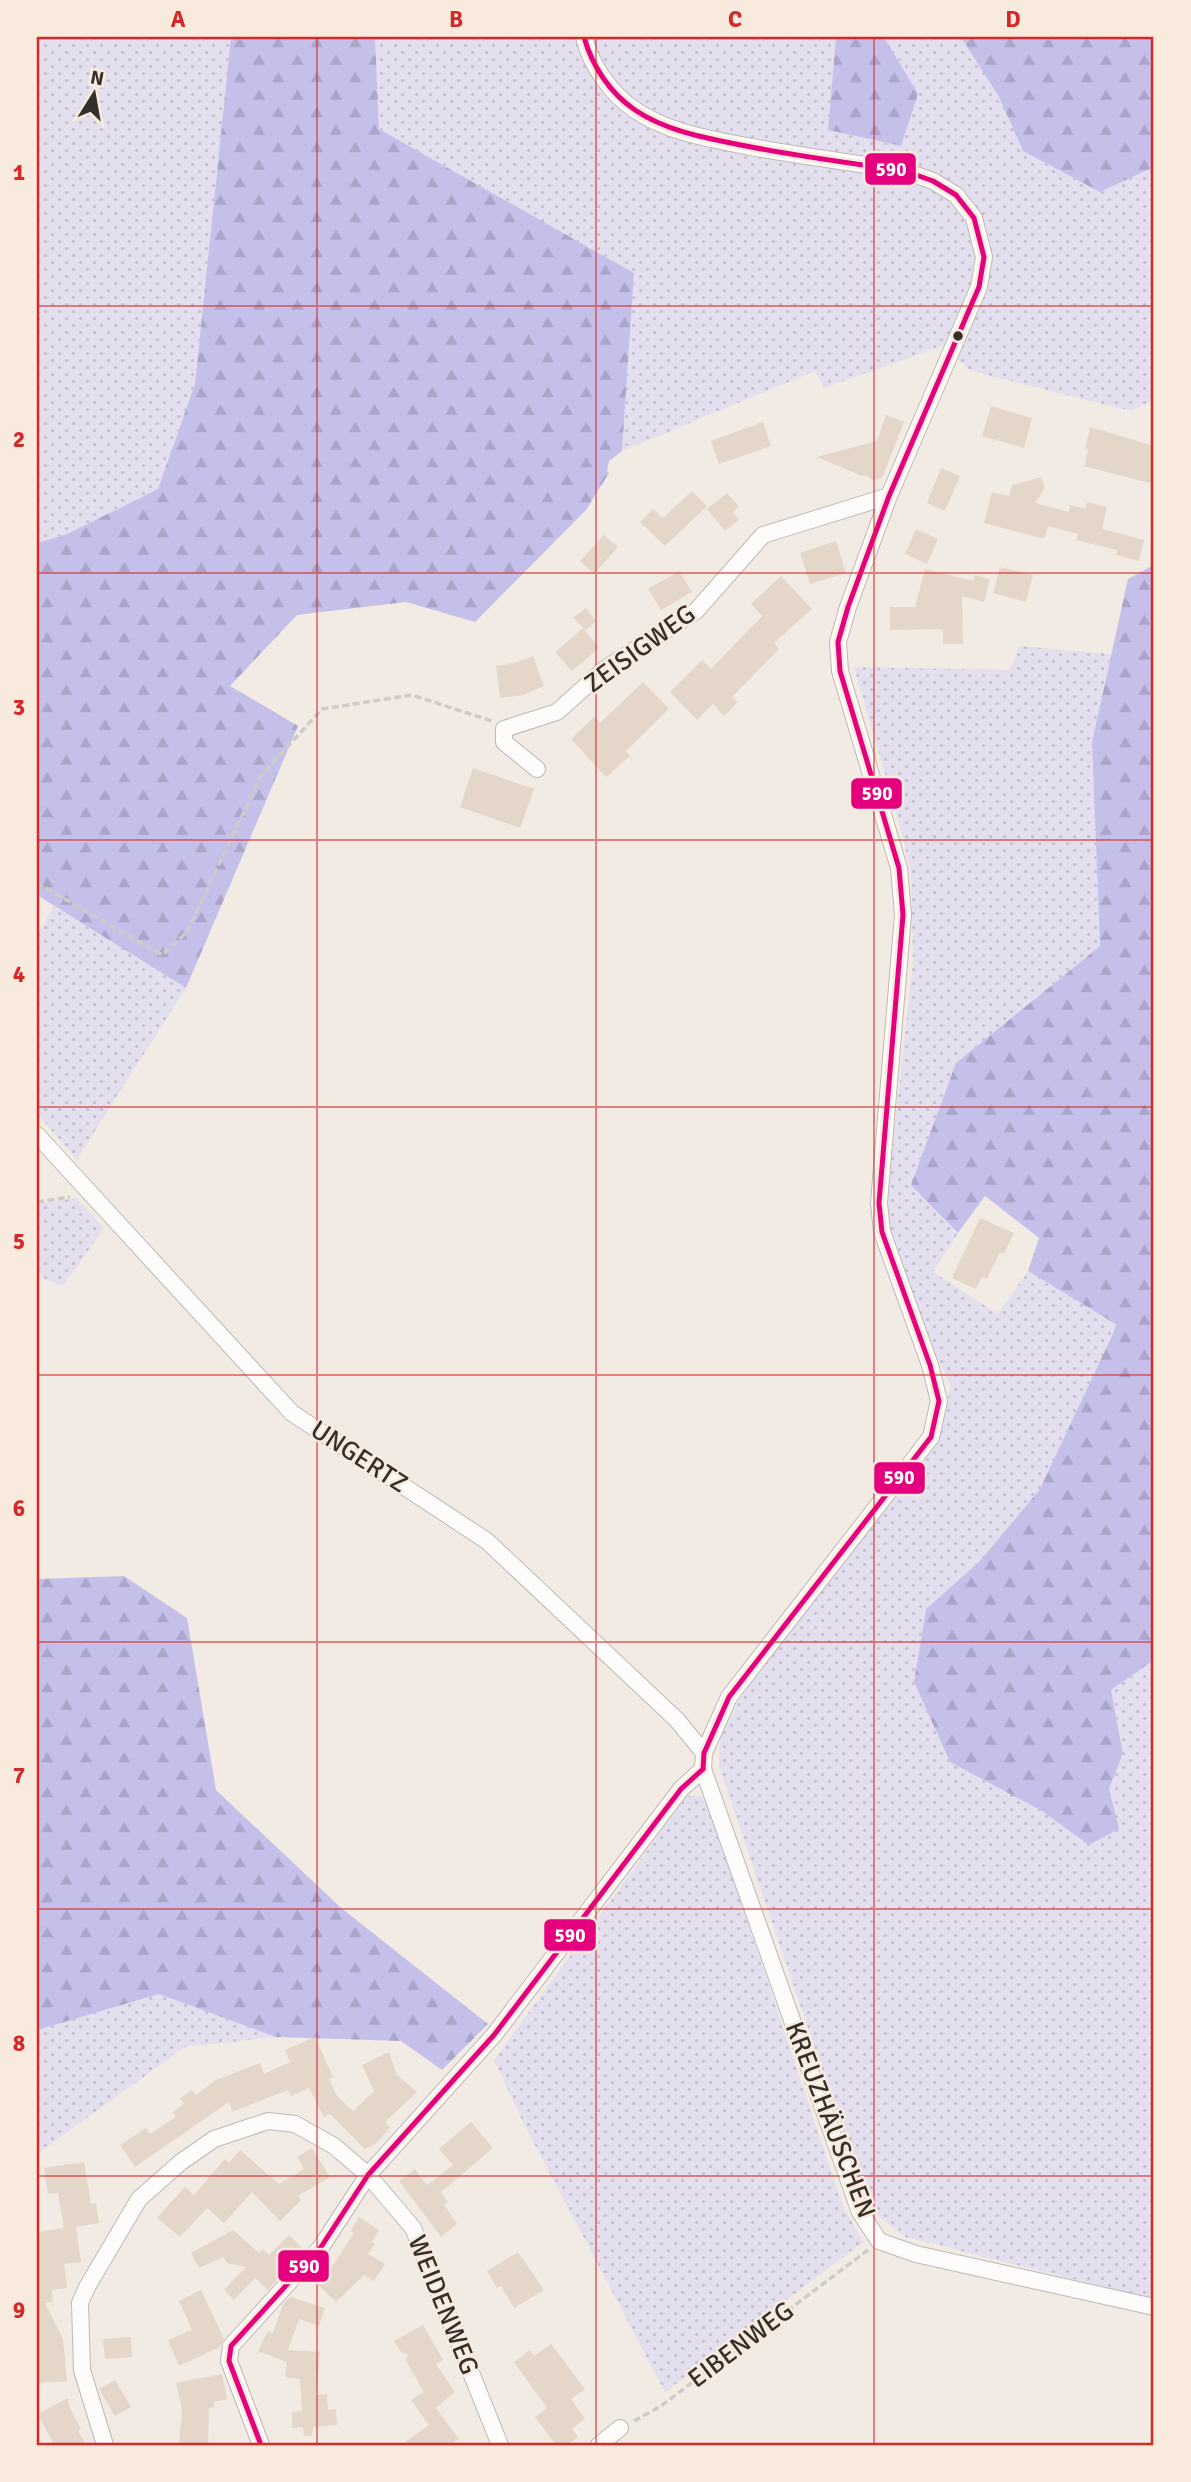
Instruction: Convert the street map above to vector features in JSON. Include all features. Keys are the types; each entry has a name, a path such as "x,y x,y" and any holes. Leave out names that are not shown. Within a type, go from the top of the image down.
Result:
{"street":[{"path":"261,2445 229,2361 231,2346 321,2247 368,2175 494,2035 681,1789 704,1769 705,1752 729,1696 931,1437 939,1401 930,1365 882,1232 879,1203 903,915 899,868 840,671 838,642 848,607 889,496 979,287 984,257 974,218 956,195 933,181 905,171 719,141 665,127 634,110 611,87 597,68 584,37"},
{"name":"ZEISIGWEG","path":"510,727 557,712 606,668 696,611 764,535 889,496"},
{"path":"510,727 504,729 504,742 537,769"},
{"name":"UNGERTZ","path":"37,1135 292,1413 487,1541 677,1720 705,1752"},
{"name":"KREUZHÄUSCHEN","path":"704,1769 860,2212 879,2241 916,2254 1154,2307"},
{"name":"WEIDENWEG","path":"104,2445 82,2370 80,2303 99,2264 139,2199 181,2162 214,2139 268,2121 295,2124 334,2146 368,2175 413,2228 500,2445"},
{"path":"599,2445 620,2428"}],"path":[{"path":"37,883 162,955 187,932 261,776 323,709 412,695 510,727"},
{"path":"37,1202 90,1194"},
{"name":"EIBENWEG","path":"620,2428 661,2406 879,2241"}],"shaded area":[{"path":"37,37 231,37 195,384 158,489 67,534 37,543"},
{"path":"375,37 836,37 828,130 900,146 917,94 884,37 961,37 999,97 1023,151 1100,192 1154,167 1154,400 1131,411 971,371 943,346 824,388 815,371 622,451 634,273 379,129"},
{"path":"1020,646 1111,654 1092,742 1100,946 956,1063 911,1185 958,1233 933,1272 998,1314 1028,1271 1117,1325 1040,1489 980,1561 926,1609 914,1682 950,1762 1042,1811 1090,1845 1118,1829 1109,1789 1123,1752 1111,1690 1154,1660 1154,2299 905,2237 873,2212 719,1767 720,1738 751,1678 932,1448 943,1422 951,1385 933,1350 897,1258 888,1217 889,1179 913,962 911,875 902,833 854,667 1010,670"},
{"path":"54,906 186,988 77,1159 37,1114 37,935"},
{"path":"76,1198 104,1228 63,1286 37,1276 37,1204"},
{"path":"687,1796 701,1796 708,1804 843,2206 863,2242 665,2392 525,2126 494,2060"},
{"path":"159,1994 276,2037 185,2047 37,2154 37,2030"}],"green space":[{"path":"231,37 375,37 379,129 634,273 622,451 609,461 609,473 586,510 475,622 406,602 297,615 230,686 298,726 186,988 37,895 37,543 67,534 158,489 195,384"},
{"path":"836,37 884,37 918,94 901,146 828,130"},
{"path":"961,37 1154,37 1154,167 1100,192 1023,151 999,97"},
{"path":"1154,565 1154,1660 1111,1690 1123,1753 1109,1789 1119,1829 1089,1845 1042,1811 950,1762 914,1682 926,1609 980,1561 1040,1489 1117,1325 1028,1271 1039,1238 985,1196 958,1233 911,1185 956,1063 1100,946 1092,742 1128,579"},
{"path":"124,1576 187,1618 216,1790 340,1907 488,2024 442,2070 401,2041 276,2037 159,1994 37,2030 37,1579"}],"building":[{"path":"991,406 1032,418 1024,448 982,436"},
{"path":"886,415 904,422 882,478 872,480 866,475 862,476 817,457 877,441"},
{"path":"763,422 771,446 719,464 711,441"},
{"path":"1090,427 1154,446 1154,484 1083,466"},
{"path":"941,468 960,476 945,511 927,503"},
{"path":"1041,477 1045,488 1035,503 1069,512 1070,505 1085,509 1087,502 1107,507 1102,529 1144,540 1139,561 1116,555 1117,550 1076,540 1078,534 1048,526 1044,539 984,523 992,492 1009,496 1012,485"},
{"path":"692,491 707,506 665,546 640,522 653,509 663,518"},
{"path":"727,493 739,507 733,512 739,520 725,531 707,509"},
{"path":"916,529 938,539 927,564 905,554"},
{"path":"604,535 618,547 594,574 580,561"},
{"path":"836,541 846,573 810,584 800,553"},
{"path":"1000,567 1033,575 1026,602 993,593"},
{"path":"925,569 973,581 975,575 990,579 984,602 962,596 963,644 943,644 943,629 890,630 890,607 915,607"},
{"path":"679,571 692,592 661,610 648,589"},
{"path":"781,576 812,609 774,643 779,649 732,697 738,702 724,716 713,704 697,720 670,692 702,660 711,669 762,616 751,604"},
{"path":"586,608 596,621 586,630 573,618"},
{"path":"583,628 599,648 572,671 555,652"},
{"path":"533,656 544,686 523,695 500,698 496,666"},
{"path":"643,682 669,709 626,751 630,756 606,777 571,739 594,717 600,723"},
{"path":"473,768 534,789 520,828 460,807"},
{"path":"980,1218 1014,1233 1004,1254 1000,1252 987,1279 982,1277 976,1289 952,1278"},
{"path":"315,2037 333,2077 329,2079 337,2096 353,2111 374,2091 362,2065 389,2052 397,2075 417,2092 385,2122 390,2128 375,2144 365,2149 330,2114 324,2117 309,2088 291,2096 288,2090 232,2112 229,2102 135,2167 120,2145 146,2128 150,2134 176,2117 173,2112 184,2104 180,2098 192,2090 196,2095 216,2080 260,2063 264,2074 290,2062 285,2050"},
{"path":"471,2122 493,2148 441,2192 448,2202 444,2205 457,2224 441,2237 399,2181 415,2169 427,2185 453,2165 439,2149"},
{"path":"312,2148 330,2177 298,2196 301,2200 280,2221 252,2192 224,2223 207,2208 180,2237 157,2218 185,2187 194,2195 225,2159 229,2163 240,2150 279,2184 304,2169 297,2157"},
{"path":"84,2162 91,2204 96,2203 99,2223 76,2227 81,2262 64,2264 67,2288 52,2290 53,2302 45,2303 63,2339 67,2381 38,2383 37,2232 64,2228 58,2193 48,2194 44,2168"},
{"path":"359,2217 379,2230 372,2242 375,2244 368,2254 385,2264 374,2281 364,2275 336,2302 309,2276 320,2264 329,2271 354,2233 351,2231"},
{"path":"233,2230 259,2253 263,2249 269,2255 289,2235 304,2250 268,2290 255,2278 234,2300 224,2290 246,2267 227,2263 224,2257 199,2268 191,2253"},
{"path":"518,2252 544,2290 514,2308 501,2286 497,2288 487,2271"},
{"path":"201,2290 224,2339 220,2347 179,2366 168,2340 192,2330 179,2301"},
{"path":"290,2297 325,2308 319,2326 299,2319 288,2350 320,2352 316,2395 327,2394 328,2410 336,2409 337,2425 313,2427 312,2436 304,2436 303,2427 292,2428 292,2412 302,2411 300,2379 285,2377 287,2362 258,2351 268,2331 273,2333 283,2304"},
{"path":"423,2325 443,2360 436,2364 455,2392 436,2408 459,2439 450,2445 401,2445 429,2425 411,2400 424,2392 406,2361 408,2354 401,2352 394,2341"},
{"path":"131,2337 132,2357 105,2359 103,2339"},
{"path":"551,2344 585,2389 571,2399 585,2419 572,2429 578,2437 567,2445 556,2445 535,2417 547,2408 514,2362 530,2350 534,2356"},
{"path":"222,2374 227,2399 213,2402 215,2407 209,2408 208,2445 179,2445 182,2409 176,2383"},
{"path":"115,2380 131,2407 115,2416 99,2389"},
{"path":"68,2398 69,2406 81,2429 78,2431 86,2445 54,2445 38,2414"}],"transit line":[{"name":"590","path":"584,37 597,68 610,87 635,110 660,123 714,140 905,171 933,181 956,195 974,218 984,257 979,287 889,496 848,607 838,642 840,671 899,868 903,915 879,1203 882,1232 930,1365 939,1401 931,1437 729,1697 704,1753 703,1769"},
{"name":"590","path":"261,2445 229,2361 231,2346 321,2247 368,2175 494,2035 681,1789 703,1769"}]}
